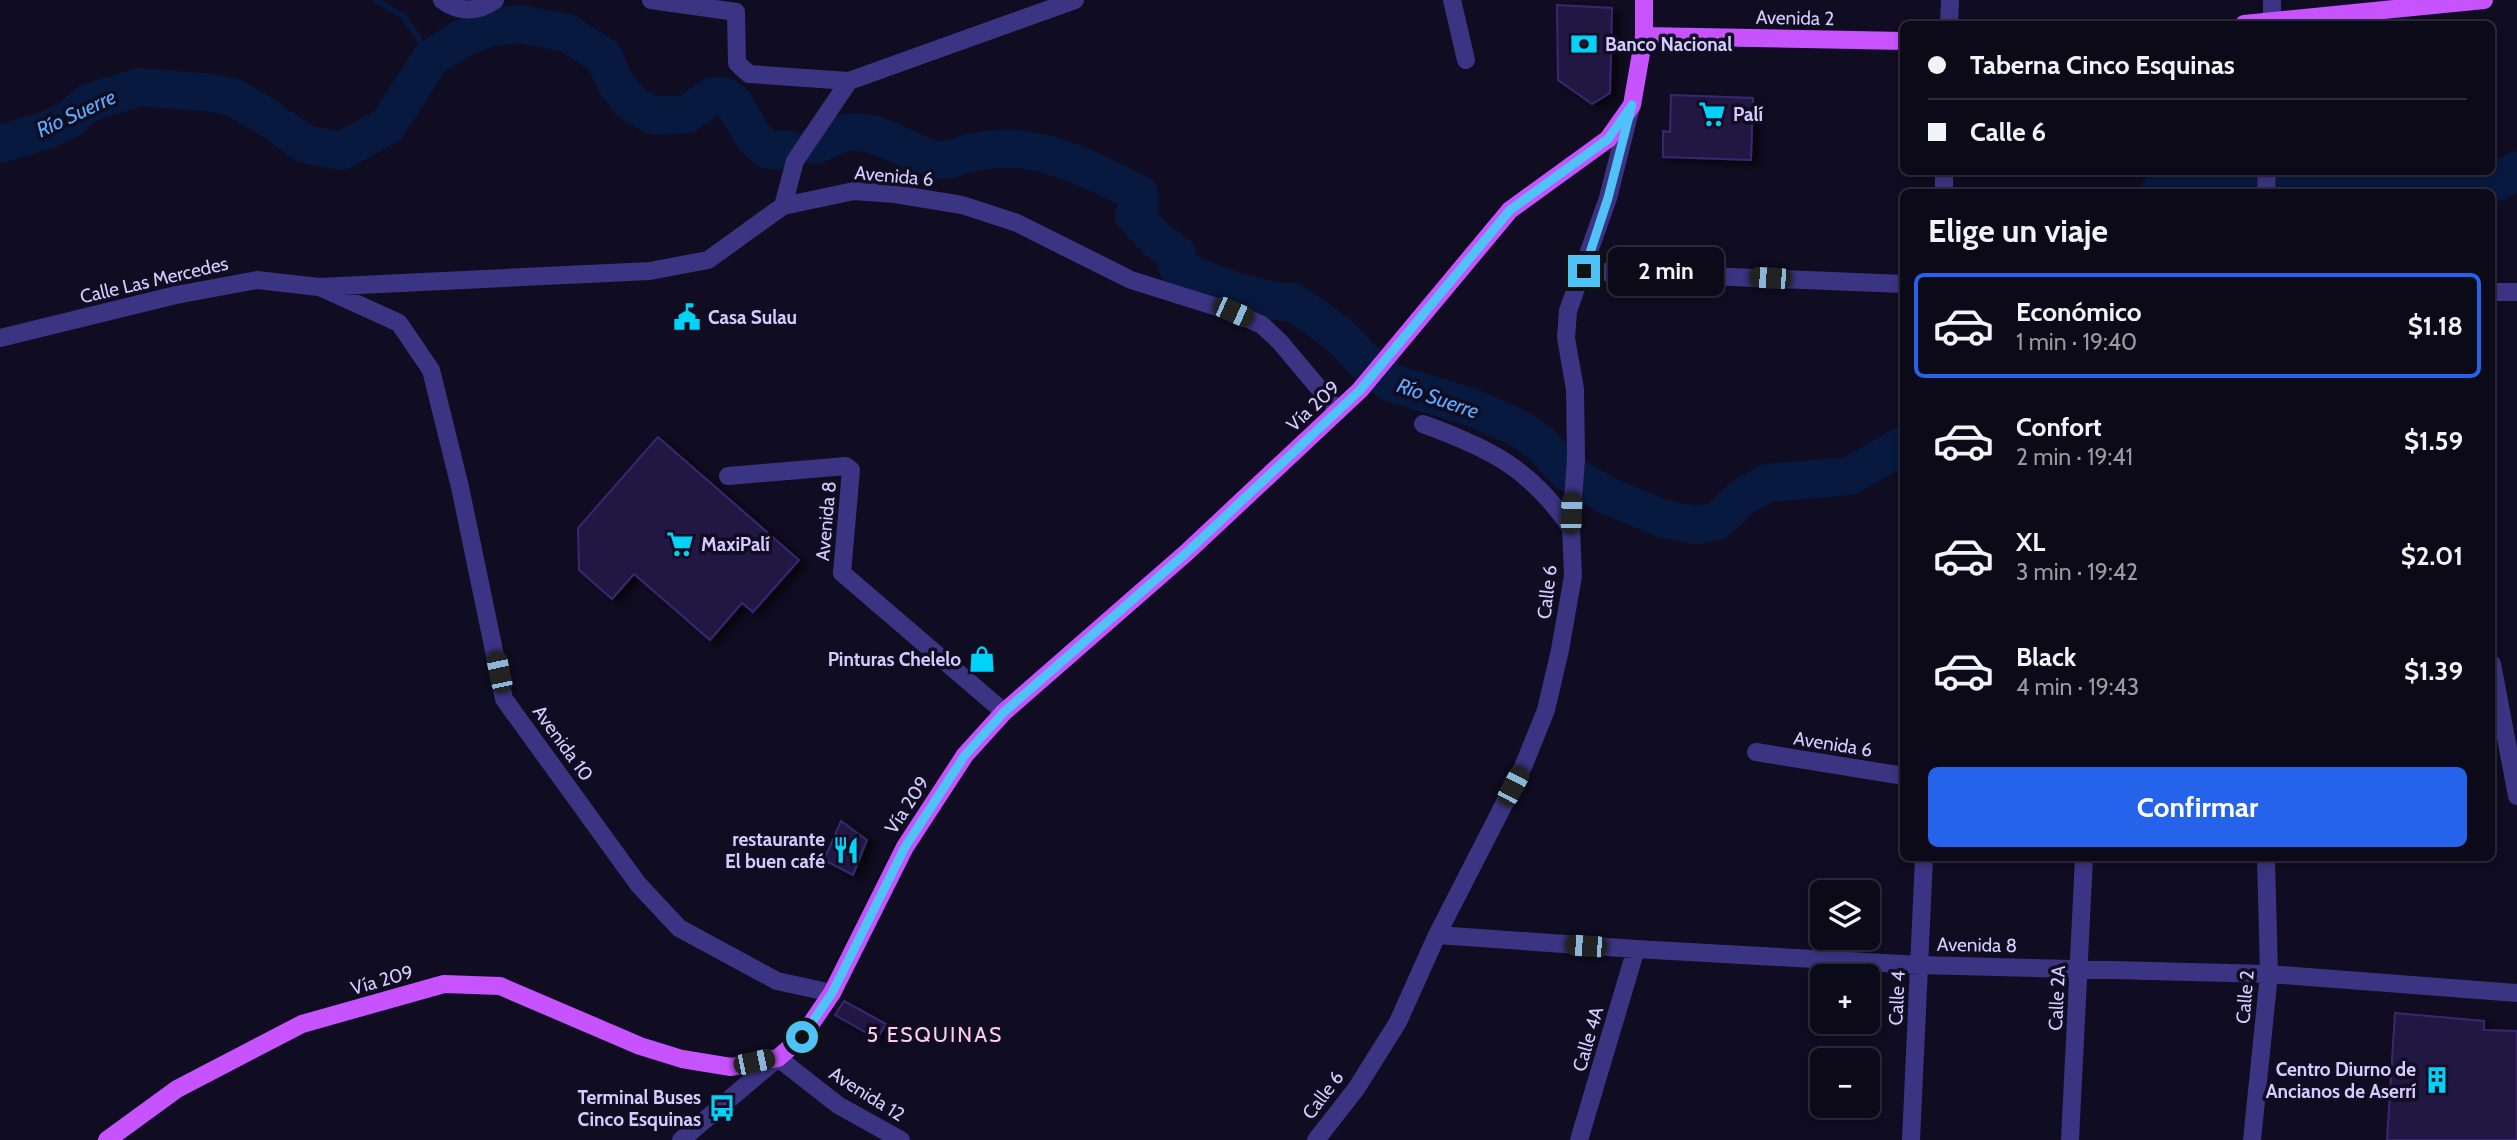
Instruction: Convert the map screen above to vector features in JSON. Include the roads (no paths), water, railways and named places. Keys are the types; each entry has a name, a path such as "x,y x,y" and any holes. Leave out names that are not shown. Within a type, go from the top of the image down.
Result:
{"main road":[{"name":"Calle 6","path":"1632,105 1644,36 1644,0"},
{"path":"2290,21 2484,0"},
{"name":"Avenida 2","path":"1644,36 1900,41"},
{"name":"Vía 209","path":"107,1140 177,1089 302,1024 444,984 500,986 640,1046 682,1059 731,1068 778,1058 802,1037 832,993 905,847 965,755 1004,712 1186,553 1367,383 1510,210 1608,139 1632,105"}],"street":[{"path":"442,0 456,8 468,10 481,8 495,0"},
{"path":"651,0 736,12 737,63 748,74 849,81 1075,0"},
{"path":"1452,0 1466,60"},
{"path":"1949,21 1950,0"},
{"path":"2272,0 2272,21"},
{"path":"783,206 795,162 849,81"},
{"name":"Calle 6","path":"1315,1140 1356,1089 1398,1022 1437,935 1523,767 1546,710 1573,576 1571,528 1576,459 1575,389 1566,338 1568,311 1608,198 1632,105"},
{"name":"Avenida 6","path":"319,286 650,271 708,260 783,206 854,191 895,194 962,205 1017,223 1131,280 1233,312 1262,325 1280,342 1338,411"},
{"path":"1584,271 1900,284"},
{"name":"Calle Las Mercedes","path":"0,338 176,295 257,280 319,286"},
{"name":"Avenida 10","path":"319,286 399,323 431,370 460,487 504,699 638,884 679,928 777,981 832,993"},
{"path":"2495,292 2517,292"},
{"path":"1423,424 1469,441 1509,464 1536,483 1571,528"},
{"name":"Avenida 8","path":"728,476 849,467 851,470 842,573 1004,712"},
{"path":"2495,680 2517,796"},
{"name":"Avenida 6","path":"1756,752 1900,775"},
{"name":"Calle 4","path":"1911,1140 1924,861"},
{"name":"Calle 2A","path":"2070,1140 2084,861"},
{"name":"Calle 2","path":"2252,1140 2269,974 2266,861"},
{"name":"Avenida 8","path":"1437,935 1920,965 2269,974 2517,993"},
{"name":"Calle 4A","path":"1580,1140 1636,949"},
{"path":"681,1140 778,1058"},
{"name":"Avenida 12","path":"778,1058 838,1105 901,1140"}],"waterway":[{"path":"376,0 403,16 432,57"},
{"name":"Río Suerre","path":"284,129 305,144 341,151 387,126 432,57 463,38 492,27 520,24 567,33 604,57 615,82 631,103 654,116 687,114 713,96 723,96 734,103 754,138 768,150 789,150"},
{"name":"Río Suerre","path":"0,144 49,129 70,119 88,103 139,87 213,93 235,98 272,120"},
{"name":"Río Suerre","path":"816,145 841,134 866,133 938,160 986,150 1019,149 1054,157 1090,170 1139,194 1140,204 1134,216 1158,241 1177,254 1177,266 1234,290 1266,299 1293,302 1337,333 1369,366 1391,383 1471,407 1520,429 1541,444 1568,473 1608,496 1664,519 1696,525 1717,521 1744,496 1768,483 1849,476 1900,447"},
{"name":"Río Suerre","path":"2286,178 2444,186 2497,182 2517,170"},
{"name":"Río Suerre","path":"2167,189 2213,180 2246,179"}],"place":[{"name":"Banco Nacional","path":"1584,44"},
{"name":"Palí","path":"1712,114"},
{"name":"Casa Sulau","path":"687,317"},
{"name":"MaxiPalí","path":"680,544"},
{"name":"Pinturas Chelelo","path":"982,659"},
{"name":"restaurante El buen café","path":"846,850"},
{"name":"Centro Diurno de Ancianos de Aserrí","path":"2437,1080"},
{"name":"Terminal Buses Cinco Esquinas","path":"722,1108"}],"district":[{"name":"5 ESQUINAS","path":"935,1034"}]}
